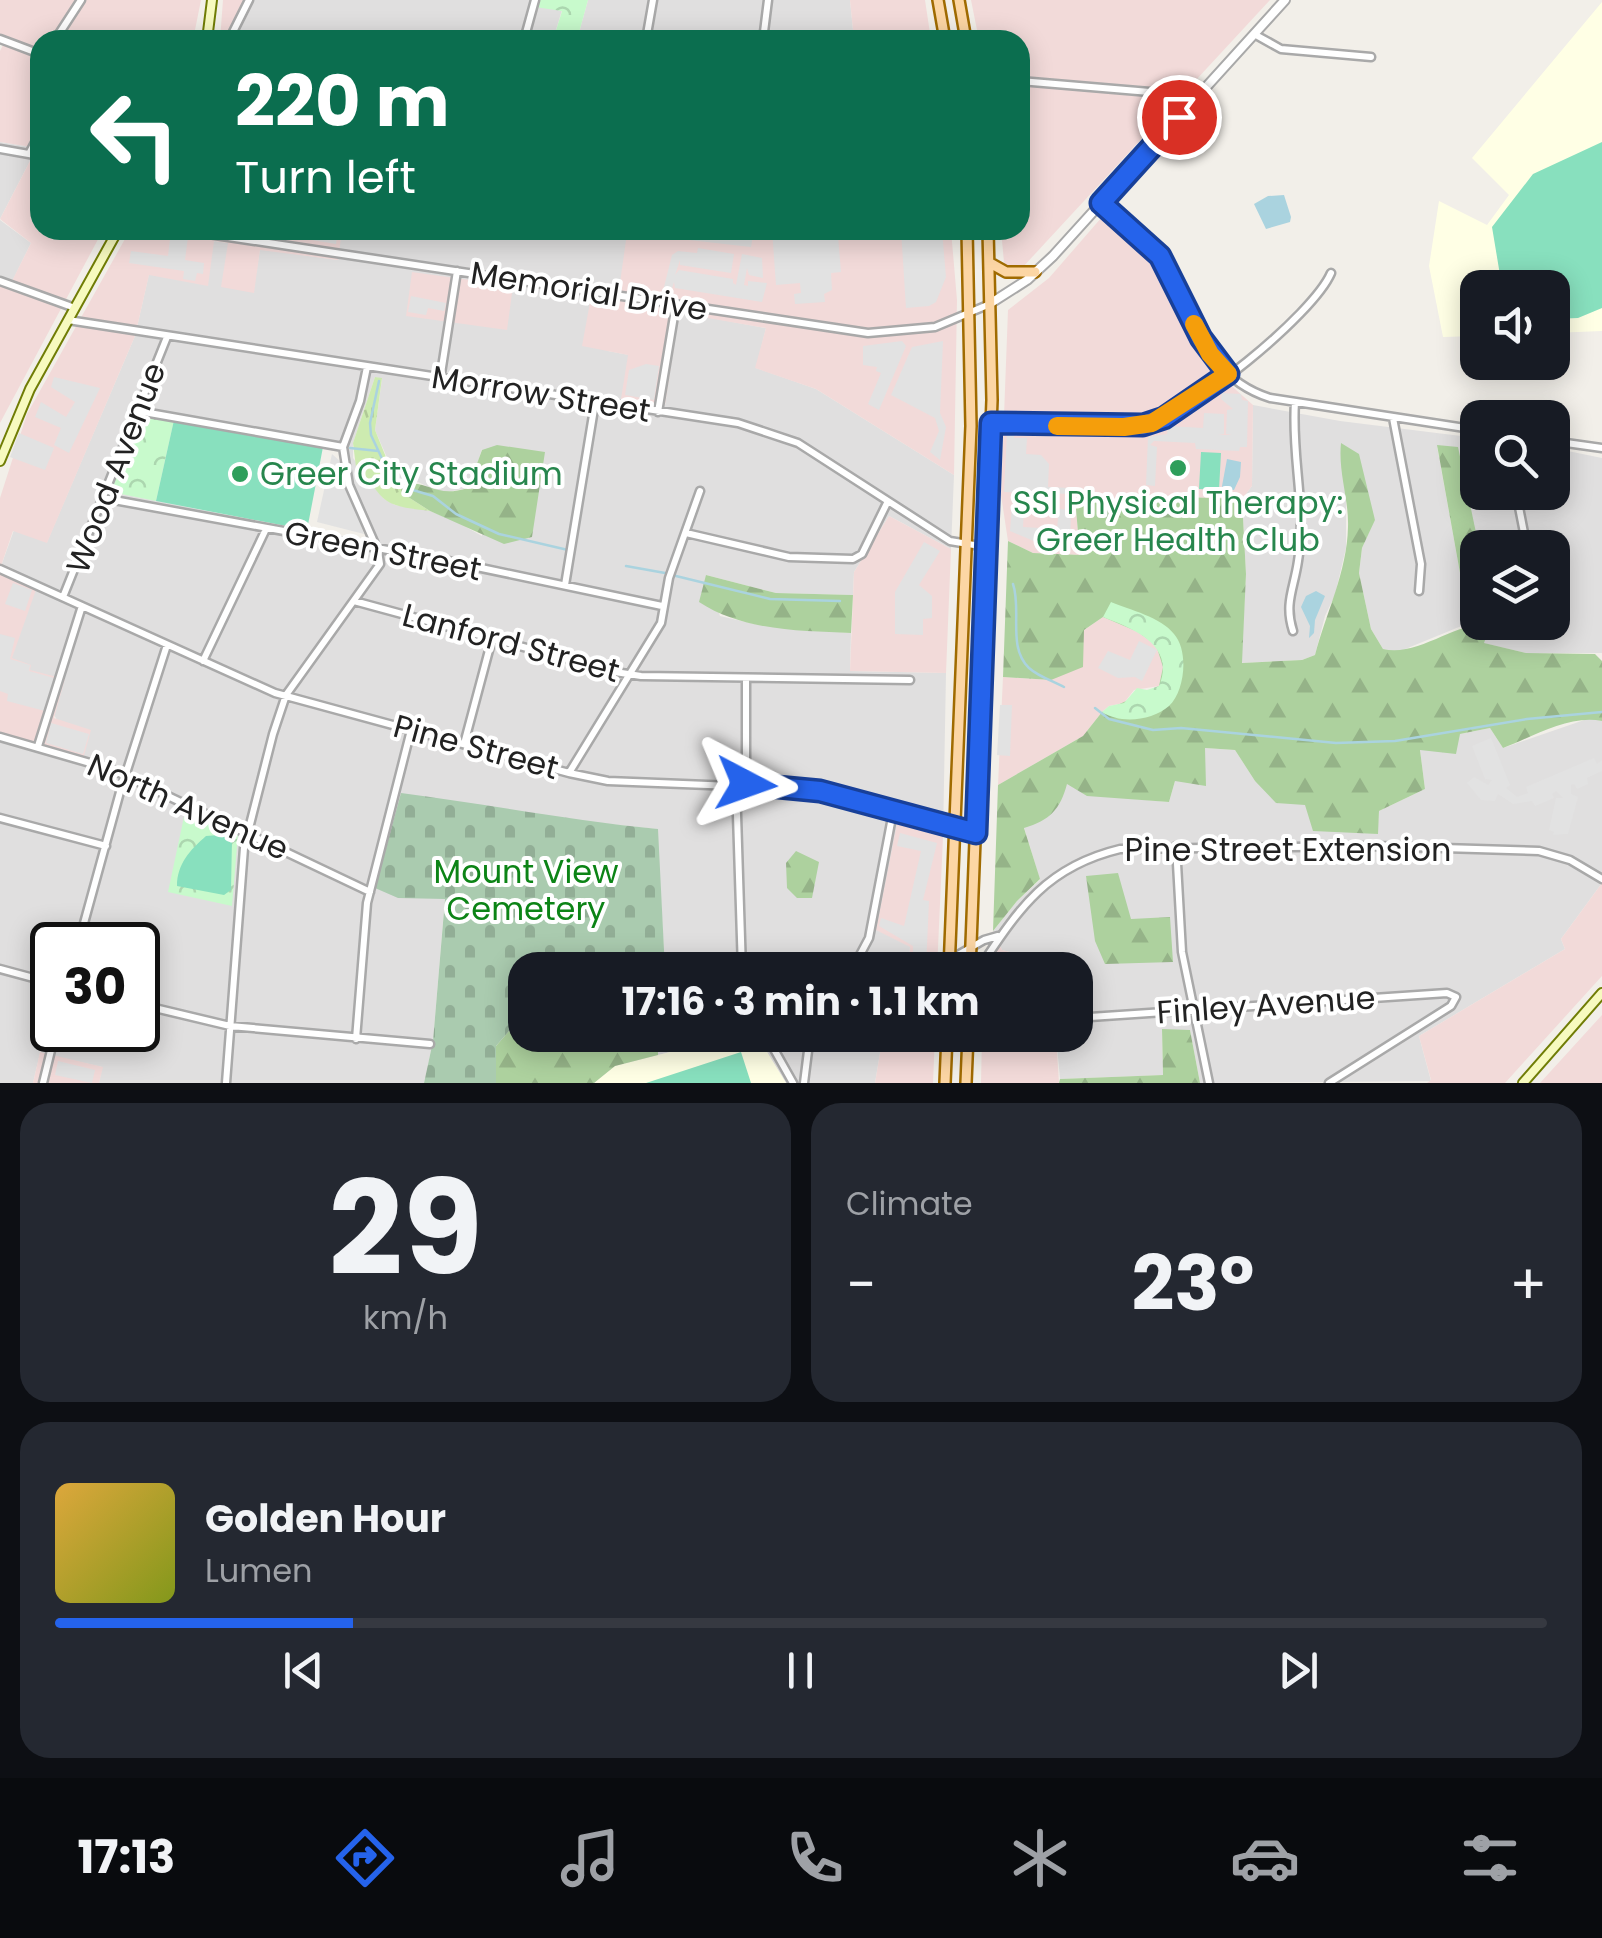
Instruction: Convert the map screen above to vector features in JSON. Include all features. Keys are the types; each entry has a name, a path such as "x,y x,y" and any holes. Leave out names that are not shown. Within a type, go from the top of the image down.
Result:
{"main road":[{"path":"208,30 212,0"},
{"path":"938,0 943,30"},
{"path":"959,0 964,30"},
{"path":"0,461 19,410 112,240"},
{"path":"950,952 971,426 967,240"},
{"path":"971,952 991,423 989,240"},
{"path":"990,263 1006,272 1035,272"},
{"path":"1523,1083 1602,993"},
{"path":"945,1083 946,1052"},
{"path":"966,1083 967,1052"}],"street":[{"path":"62,30 81,0"},
{"path":"234,30 248,0"},
{"path":"527,30 535,0"},
{"path":"648,30 653,0"},
{"path":"764,30 768,0"},
{"path":"991,303 1035,272 1284,0"},
{"path":"1254,34 1281,49 1371,57"},
{"path":"0,39 30,50"},
{"path":"1030,82 1197,96"},
{"path":"0,148 30,152"},
{"path":"1101,203 1160,256 1201,338 1241,386 1257,394 1295,402 1460,427"},
{"name":"Memorial Drive","path":"249,240 868,333 926,328 991,303"},
{"path":"440,380 457,271"},
{"path":"991,423 1143,425 1164,418 1228,374 1292,322 1317,297 1330,273"},
{"path":"0,282 75,308"},
{"path":"658,412 676,304"},
{"name":"Morrow Street","path":"68,320 738,424 789,440 950,541 986,547"},
{"name":"Wood Avenue","path":"63,598 167,337"},
{"path":"226,1083 248,831 286,695 380,564 349,485 343,447 368,367"},
{"path":"565,586 595,402"},
{"path":"1292,631 1287,611 1302,528 1293,439 1295,402"},
{"path":"138,411 343,447"},
{"path":"1394,418 1421,564 1419,590"},
{"path":"1570,444 1602,448"},
{"path":"569,773 662,622 662,606 700,491"},
{"name":"Green Street","path":"104,498 662,606"},
{"path":"686,533 788,557 853,560 862,554 886,503"},
{"path":"202,661 266,529"},
{"name":"Pine Street","path":"0,569 286,695 569,773 608,781 746,784 820,791 976,833"},
{"name":"Lanford Street","path":"354,601 630,674 910,680"},
{"path":"38,746 82,606"},
{"path":"464,744 492,639"},
{"path":"85,922 167,645"},
{"path":"746,678 746,784"},
{"path":"356,1039 370,892 411,730"},
{"name":"North Avenue","path":"0,737 125,776 370,892"},
{"path":"736,784 741,952"},
{"path":"862,952 869,938 893,812"},
{"path":"0,818 106,846"},
{"path":"1176,846 1182,952 1209,1083"},
{"name":"Pine Street Extension","path":"990,952 1032,895 1070,867 1120,849 1377,846 1539,851 1570,860 1602,879"},
{"path":"964,952 1000,936"},
{"path":"0,969 30,978"},
{"name":"Finley Avenue","path":"1093,1016 1447,994 1456,997 1451,1006 1329,1083"},
{"path":"160,1009 230,1026 430,1044"},
{"path":"42,1083 50,1052"},
{"path":"776,1052 793,1083"},
{"path":"804,1083 808,1052"}],"shaded area":[{"path":"0,0 201,0 195,30 30,30 30,147 0,142"},
{"path":"223,0 253,0 239,30 221,30"},
{"path":"253,0 537,0 562,10 556,30 239,30"},
{"path":"588,0 850,0 853,30 580,30"},
{"path":"850,0 925,0 930,30 853,30"},
{"path":"971,0 1270,0 1022,268 1014,269 1004,262 1002,240 1030,240 1030,30 977,30"},
{"path":"1602,2 1602,331 1570,332 1570,270 1460,270 1460,336 1443,337 1429,266 1439,201 1487,225 1509,195 1472,158"},
{"path":"0,142 30,147 30,161 0,219"},
{"path":"30,161 30,240 98,240 0,423 0,284 9,287 31,243 0,219"},
{"path":"1109,215 1153,257 1198,349 1217,373 1253,405 1252,486 1242,499 1153,496 1147,509 1075,498 1080,555 1033,553 1008,541 1001,495 1008,310 1049,278 1102,217"},
{"path":"0,220 31,243 9,288 0,284"},
{"path":"124,240 341,240 338,260 260,250 254,293 221,287 228,243 214,241 208,286 149,275 135,336 47,543 13,531 1,566 38,584 12,658 31,665 30,670 65,679 54,718 91,730 82,763 0,742 0,498 27,414"},
{"path":"170,240 188,240 185,260 204,263 203,274 197,273 195,281 183,279 184,271 129,263 131,251 168,256"},
{"path":"340,240 753,240 752,247 619,291 608,351 629,355 665,405 679,312 766,328 756,368 816,389 954,475 951,549 889,516 854,572 853,595 776,593 706,575 720,616 759,625 851,633 850,671 946,673 943,837 898,824 910,952 664,952 657,829 599,823 398,898 445,898 433,1041 424,1083 99,1083 102,1067 40,1053 33,1083 0,1083 0,742 81,763 29,670 11,658 1,566 14,530 47,542 135,336 149,274 215,241 228,243 253,292 260,249 337,260","holes":["375,377 382,379 375,430 398,483 418,482 441,493 469,488 482,449 482,536 430,511 395,505 383,498 353,458 353,443","140,414 341,452 369,543 112,492"]},
{"path":"626,240 689,240 751,247 752,240 952,240 957,300 954,475 816,389 755,368 766,328 679,313 665,405 621,399 628,355 582,346 593,286 619,290"},
{"path":"773,240 838,240 841,272 831,273 832,290 824,294 825,302 795,304 794,294 801,293 800,283 776,285"},
{"path":"902,240 943,240 946,277 936,302 906,308"},
{"path":"698,248 734,254 731,273 680,265 680,260 675,275 679,270 733,279 736,285 742,254 762,258 763,278 749,275 747,268 744,285 748,286 748,281 767,283 762,302 675,288 674,282 672,288 664,287 672,255 678,251 697,253"},
{"path":"412,272 513,286 507,330 406,316"},
{"path":"411,296 446,303 444,311 428,308 426,315 408,312"},
{"path":"902,341 906,346 879,410 868,404 881,373 876,371 877,367 863,365 863,346"},
{"path":"943,341 940,413 946,427 940,460 930,452 939,431 935,418 891,395 912,347"},
{"path":"646,364 659,366 654,400 625,395 629,370"},
{"path":"54,377 100,388 69,453 54,445 61,428 35,417 41,402 66,417 75,402 51,387"},
{"path":"1222,393 1241,394 1242,400 1248,401 1247,447 1240,447 1239,451 1196,449 1195,443 1154,441 1150,445 1157,447 1155,486 1146,485 1148,437 1167,434 1168,426 1203,428 1204,413 1224,414 1224,434 1218,435 1232,435 1226,434 1227,410 1233,409 1221,399"},
{"path":"1253,405 1460,436 1460,501 1437,446 1460,573 1460,627 1398,652 1383,649 1371,629 1359,573 1362,548 1375,519 1346,501 1346,548 1315,655 1302,660 1241,663 1246,574 1242,499 1252,486"},
{"path":"1007,432 1014,432 1014,438 1027,438 1026,454 1041,455 1049,464 1048,487 1071,488 1070,494 1004,492"},
{"path":"19,433 54,448 45,470 10,457"},
{"path":"1570,451 1602,458 1602,653 1526,653 1483,643 1570,640 1570,530 1472,530 1464,510 1570,510"},
{"path":"332,454 342,463 344,480 364,534 317,522"},
{"path":"1012,507 1024,508 1023,527 1057,529 1059,509 1071,510 1070,549 1035,548 1036,542 1010,531"},
{"path":"889,516 951,549 946,673 850,671 854,572"},
{"path":"924,542 940,551 919,585 932,596 932,618 923,619 923,635 895,634 895,592"},
{"path":"13,583 32,590 25,611 5,604"},
{"path":"1103,617 1138,632 1156,645 1163,667 1159,686 1134,690 1124,703 1102,712 1083,736 998,785 1003,677 1051,680 1084,630"},
{"path":"0,634 15,638 10,659 30,665 29,671 54,678 45,711 7,701 8,694 0,691"},
{"path":"1139,641 1157,650 1142,681 1135,677 1118,678 1098,668 1108,651 1130,660"},
{"path":"1000,705 1012,705 1010,756 997,755"},
{"path":"1590,718 1602,721 1602,883 1561,939 1565,949 1419,1036 1431,1081 1200,1083 1190,1030 1162,1030 1163,1075 1060,1079 1058,1052 1093,1052 1093,952 1010,952 1002,950 993,931 1040,880 1024,827 1067,784 1169,802 1175,781 1205,748 1235,750 1255,781 1377,834 1379,811 1425,789 1420,750 1460,734 1490,728 1503,748","holes":["1118,874 1130,919 1173,962 1141,961"]},
{"path":"51,723 89,734 83,754 46,743"},
{"path":"1491,738 1510,785 1506,788 1517,797 1528,793 1526,787 1594,758 1597,764 1602,760 1602,771 1587,778 1588,784 1577,789 1571,785 1571,794 1578,797 1568,834 1553,835 1549,830 1556,798 1563,798 1556,791 1552,794 1554,798 1535,806 1532,801 1513,804 1498,794 1495,801 1481,800 1467,783 1474,777 1488,785 1492,780 1485,779 1472,746"},
{"path":"897,824 943,837 938,952 910,952 910,947 876,930"},
{"path":"900,833 937,843 923,900 929,901 927,952 913,952 913,946 879,926 881,918 904,926 921,851 897,846"},
{"path":"1602,883 1602,976 1505,1083 1427,1083 1431,1080 1419,1036 1565,949 1561,939"},
{"path":"993,931 1002,950 1010,952 989,952"},
{"path":"1602,1015 1602,1083 1540,1083"},
{"path":"40,1052 103,1067 99,1083 33,1083"},
{"path":"670,1052 767,1052 786,1083 594,1083 615,1066"},
{"path":"767,1052 880,1052 875,1083 786,1083"},
{"path":"880,1052 934,1052 933,1083 875,1083"},
{"path":"982,1052 1057,1052 1059,1083 981,1083"},
{"path":"58,1061 95,1070 92,1083 55,1075"}],"green space":[{"path":"537,0 588,0 580,30 556,30 562,11 535,7"},
{"path":"1602,142 1602,308 1578,318 1570,318 1570,270 1499,270 1492,227 1533,174"},
{"path":"375,377 382,378 375,430 394,477 404,485 405,495 430,511 388,501 356,467 353,443"},
{"path":"140,414 174,420 156,501 111,492"},
{"name":"Greer City Stadium","path":"174,420 323,447 307,530 156,501"},
{"path":"1341,443 1359,454 1375,520 1362,548 1359,573 1371,629 1383,649 1409,648 1460,629 1460,640 1485,640 1484,643 1526,653 1595,654 1602,661 1602,721 1564,724 1503,748 1490,728 1460,734 1456,754 1420,750 1425,789 1379,811 1378,834 1313,831 1305,805 1276,803 1255,781 1235,750 1205,748 1206,786 1175,781 1169,802 1087,796 1067,784 1053,813 1024,828 1040,879 993,931 998,785 1083,736 1102,712 1159,686 1163,667 1156,645 1138,632 1103,617 1084,630 1083,667 1051,680 1003,677 1008,541 1033,553 1080,555 1075,498 1146,509 1153,496 1242,499 1246,574 1242,663 1302,660 1315,655 1344,560 1348,517"},
{"path":"497,445 545,452 532,537 504,544 430,511 405,495 404,485 413,484 447,491 468,488 482,450"},
{"path":"1437,445 1458,447 1460,510 1471,510 1475,530 1460,530 1460,573"},
{"path":"1201,452 1221,453 1219,490 1199,489"},
{"path":"706,575 776,593 853,595 851,633 773,628 716,612 699,602"},
{"path":"1111,602 1161,623 1179,641 1183,660 1179,691 1169,706 1154,715 1127,719 1102,712 1124,703 1137,688 1159,686 1163,672 1162,660 1149,641 1103,617"},
{"name":"Mount View Cemetery","path":"401,793 658,829 664,952 508,952 508,1032 496,1046 496,1083 424,1083 433,1041 445,899 398,898 375,888"},
{"path":"185,812 238,834 232,906 168,892"},
{"path":"206,836 232,839 231,890 224,895 177,886 179,871 190,852"},
{"path":"796,851 819,862 812,898 797,898 787,888 786,863"},
{"path":"1118,873 1131,919 1170,917 1173,962 1105,964 1095,941 1086,876"},
{"path":"1162,1029 1190,1030 1200,1083 1059,1083 1060,1079 1163,1075"},
{"path":"508,1032 508,1052 658,1055 615,1066 594,1083 496,1083 496,1046"},
{"path":"741,1052 751,1083 646,1083"}],"water":[{"path":"1284,195 1290,222 1266,229 1254,204 1268,196"},
{"path":"1227,459 1241,462 1234,490 1222,486"},
{"path":"1316,591 1325,596 1309,638 1310,626 1301,607 1306,596"}],"waterway":[{"path":"379,381 371,435 392,480 399,486 433,496 456,514 499,534 568,550"},
{"path":"350,448 378,451"},
{"path":"626,566 665,573"},
{"path":"676,576 770,599 840,601"},
{"path":"1013,584 1022,659 1033,671 1064,687"},
{"path":"1095,708 1109,719 1153,730 1181,728 1336,743 1395,741 1527,719 1602,712"}],"slow traffic":[{"path":"1057,426 1124,427 1152,423 1228,374 1210,354 1194,324"}],"place":[{"name":"SSI Physical Therapy: Greer Health Club","path":"1178,468"},
{"name":"Greer City Stadium","path":"240,474"}],"route":[{"path":"746,784 820,791 976,833 991,423 1143,425 1164,418 1228,374 1210,354 1160,256 1101,203 1179,117"}]}
